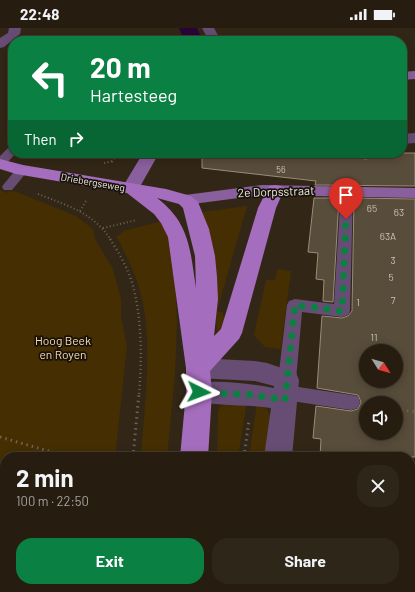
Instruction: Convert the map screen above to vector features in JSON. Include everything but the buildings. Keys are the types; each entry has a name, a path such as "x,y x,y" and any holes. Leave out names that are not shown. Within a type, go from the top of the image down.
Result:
{"main road":[{"path":"148,158 131,188 161,209 172,222 178,237 199,380"},
{"name":"Driebergseweg","path":"0,164 22,170 166,194 185,200"},
{"path":"199,380 231,333 267,208 275,190"},
{"name":"2e Dorpsstraat","path":"185,200 229,193 275,190 415,193"},
{"path":"185,200 192,206 199,229 207,277 207,299 199,380 194,452"}],"street":[{"path":"199,380 253,395 286,391 279,452"}],"lane":[{"path":"0,164 8,155"},
{"path":"8,187 22,170"},
{"path":"347,191 342,311 295,305 286,391 351,402"}],"path":[{"path":"8,187 34,193 80,211 102,228 119,253 133,286 139,324 141,370 133,452"},
{"path":"403,410 415,412"},
{"path":"0,437 52,452"}],"green space":[{"name":"Hoog Beek en Royen","path":"0,190 7,193 9,191 17,192 76,216 93,229 95,239 113,269 121,299 121,317 127,346 116,452 0,452"},
{"path":"247,206 217,311 223,313 223,316 229,322 221,334 217,332 213,280 202,212"},
{"path":"162,221 169,232 175,275 177,321 175,374 167,452 141,452 147,369 147,334 141,295 135,275 116,236 120,235 124,231"},
{"path":"277,269 291,271 281,349 265,347 254,335 266,280 275,280"},
{"path":"230,399 247,401 239,452 217,452 218,411 220,407"},
{"path":"257,403 269,412 271,419 271,434 268,452 250,452"}],"shaded area":[{"path":"179,28 197,28 201,36 182,36"}],"route":[{"path":"199,392 253,395 285,400 295,305 342,311 346,219"}]}
